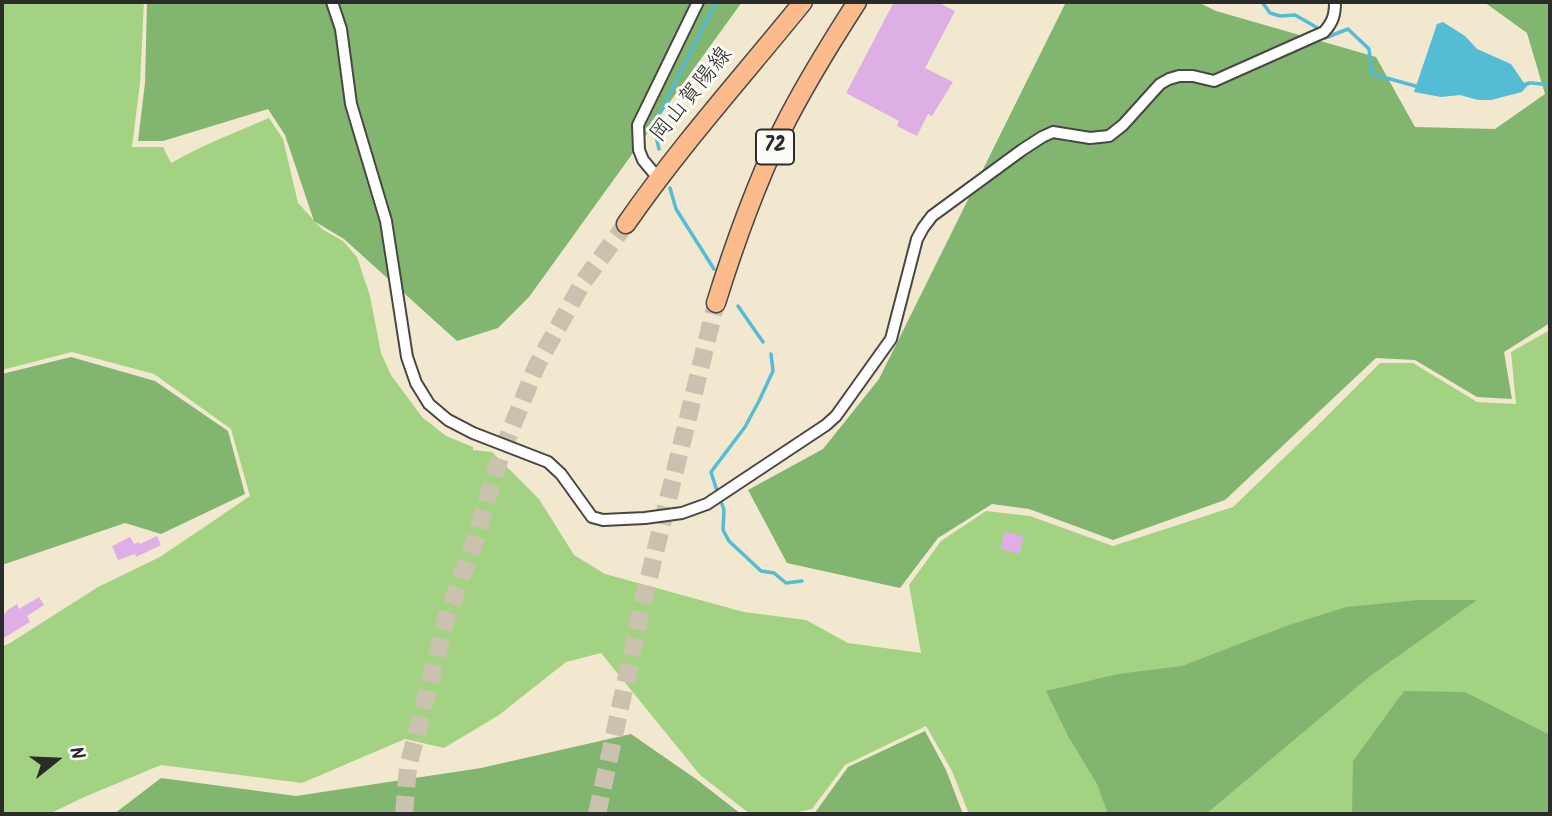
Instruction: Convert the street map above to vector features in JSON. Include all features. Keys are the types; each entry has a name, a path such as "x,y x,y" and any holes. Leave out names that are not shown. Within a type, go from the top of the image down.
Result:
{"main road":[{"name":"岡山賀陽線","path":"626,224 694,132 803,2"},
{"name":"72","path":"716,303 744,220 782,131 820,60 857,2"},
{"path":"836,36 855,19 866,2"}],"street":[{"path":"332,2 341,29 351,104 386,221 407,357 416,383 429,404 448,419 473,433 548,462 561,474 592,517 603,520 682,513 707,504 827,425 891,339 917,239 923,228 932,216 1022,150 1053,132 1090,138 1109,136 1169,79 1193,76 1214,81 1324,32 1335,14 1335,2"},
{"path":"658,178 643,160 639,150 638,125 698,2"}],"green space":[{"path":"2,2 144,2 140,83 132,147 163,147 171,163 269,118 283,139 298,203 322,229 343,241 357,257 370,296 381,353 391,375 422,417 446,436 473,447 473,450 492,452 539,499 574,555 605,574 744,612 806,620 848,643 921,653 909,585 941,541 986,511 1030,516 1113,546 1233,507 1380,363 1413,363 1477,402 1516,404 1511,352 1550,330 1550,814 969,814 952,771 926,726 845,765 812,809 789,814 750,814 700,775 601,653 566,662 499,715 444,748 405,739 302,783 161,765 49,814 2,814 2,647 98,587 160,557 250,496 231,429 154,374 72,352 2,370"},
{"path":"147,2 742,2 529,297 498,328 457,341 344,239 314,221 285,135 268,109 163,141 138,141 145,83"},
{"path":"1066,2 1198,2 1216,11 1376,57 1415,127 1495,129 1545,94 1527,33 1484,2 1550,2 1550,323 1504,352 1512,399 1477,397 1415,360 1376,358 1225,500 1113,540 1029,509 992,504 938,538 900,588 787,563 748,490 823,449 879,379"},
{"path":"71,357 155,381 228,431 245,494 161,534 125,523 2,565 2,374"},
{"path":"1418,600 1477,600 1370,676 1206,814 1108,814 1097,784 1068,736 1046,691 1118,674 1182,666 1289,625 1346,607"},
{"path":"1404,691 1465,692 1550,735 1550,814 1352,814 1353,761"},
{"path":"925,731 946,770 963,814 814,814 848,767"},
{"path":"631,734 741,814 114,814 161,778 296,796 481,768"}],"water":[{"path":"1443,22 1465,36 1477,49 1511,64 1524,83 1535,83 1522,92 1491,100 1460,95 1441,97 1414,92 1437,24"}],"building":[{"path":"894,2 937,2 955,11 925,68 953,82 932,116 928,114 917,136 897,126 899,121 846,93"},
{"path":"1005,531 1024,537 1019,554 1000,549"},
{"path":"157,536 161,545 136,557 135,554 118,560 112,546 130,537 134,544 140,544"},
{"path":"39,597 44,605 27,616 30,622 2,639 2,615 17,604 19,609"}],"waterway":[{"path":"659,149 655,132 659,115 716,2"},
{"path":"1262,2 1270,13 1280,16 1295,15 1316,27"},
{"path":"1325,38 1348,29 1369,49 1372,74 1419,87"},
{"path":"1532,83 1550,85"},
{"path":"670,188 676,209 714,269"},
{"path":"738,306 763,342"},
{"path":"717,491 711,472 745,427 759,401 773,371 771,354"},
{"path":"722,504 723,530 729,541 761,571 774,573 786,583 802,581"}],"tunnel":[{"path":"404,814 408,767 446,619 475,540 501,454 537,365 583,282 626,224"},
{"path":"597,814 644,598 716,303"}]}
